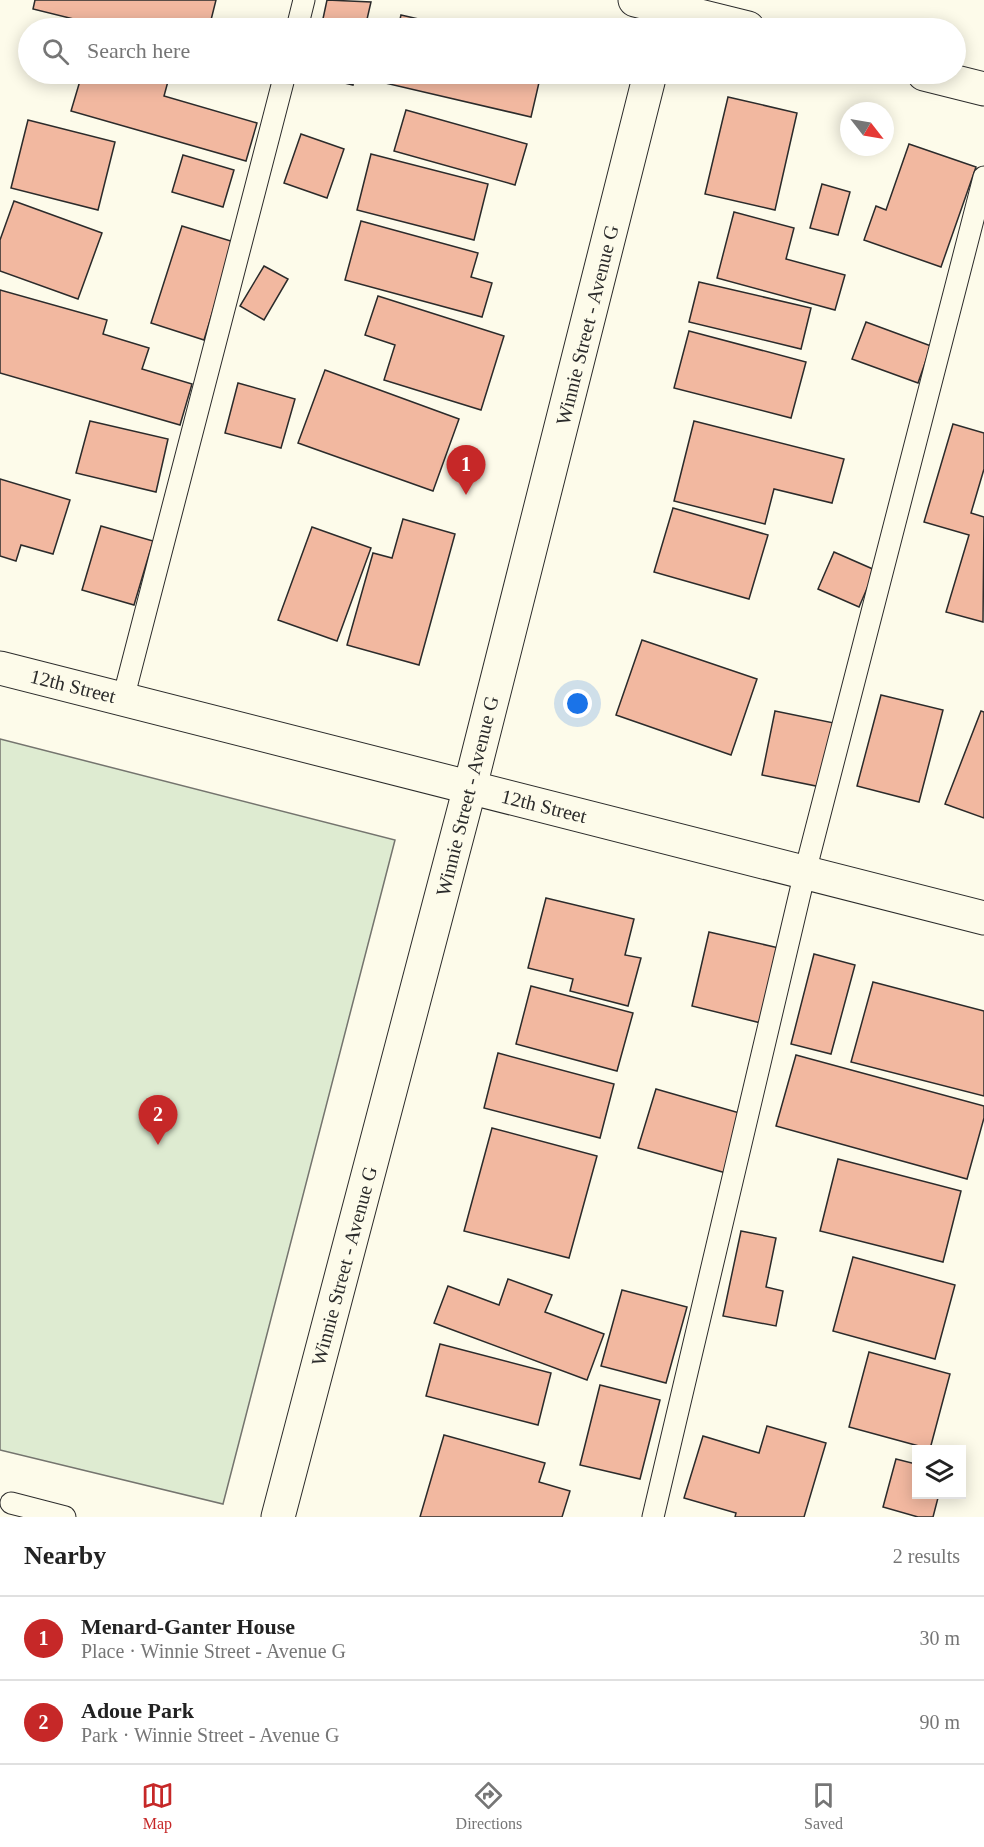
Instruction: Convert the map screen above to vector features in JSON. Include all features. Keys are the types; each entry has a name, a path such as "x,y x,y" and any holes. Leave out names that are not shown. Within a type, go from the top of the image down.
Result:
{"street":[{"path":"635,0 666,12 697,18"},
{"name":"Winnie Street - Avenue G","path":"278,1517 470,787 647,84"},
{"path":"964,84 984,89"},
{"name":"12th Street","path":"0,668 984,918"}],"lane":[{"path":"300,18 304,0"},
{"path":"123,699 282,84"},
{"path":"653,1517 805,872 984,177"},
{"path":"11,1503 64,1517"}],"green space":[{"path":"0,739 395,840 223,1504 0,1450"}],"building":[{"path":"35,0 216,0 212,18 69,18 33,9"},
{"path":"327,0 371,2 367,18 323,18"},
{"path":"79,84 167,84 164,96 257,123 246,161 71,111"},
{"path":"389,84 539,84 531,117"},
{"path":"728,97 797,113 775,210 705,194"},
{"path":"406,110 527,144 515,185 394,151"},
{"path":"28,120 115,142 98,210 11,188"},
{"path":"301,134 344,149 327,198 284,183"},
{"path":"909,144 976,167 941,267 864,240 876,206 886,210"},
{"path":"371,154 488,184 474,240 357,210"},
{"path":"183,155 234,170 223,207 172,192"},
{"path":"822,184 850,192 838,235 810,228"},
{"path":"14,201 102,233 78,299 0,271 0,240"},
{"path":"734,212 794,228 786,259 845,275 835,310 717,278"},
{"path":"361,221 478,253 471,277 492,283 482,317 345,280"},
{"path":"182,226 234,242 204,340 151,323"},
{"path":"264,266 288,279 264,320 240,306"},
{"path":"699,282 811,308 801,349 689,322"},
{"path":"0,290 107,320 103,334 149,348 142,369 192,384 180,425 0,373"},
{"path":"378,296 504,336 481,410 384,380 395,345 365,335"},
{"path":"866,322 931,346 918,383 852,359"},
{"path":"689,331 806,362 791,418 674,388"},
{"path":"325,370 459,419 433,491 298,443"},
{"path":"238,383 295,399 281,448 225,433"},
{"path":"90,421 168,439 156,492 76,473"},
{"path":"694,421 844,459 832,503 774,489 765,524 674,501"},
{"path":"953,424 984,433 984,469 971,513 984,517 983,622 946,612 969,535 924,522"},
{"path":"0,479 70,500 53,554 21,545 16,561 0,556"},
{"path":"673,508 768,535 749,599 654,572"},
{"path":"403,519 455,534 419,665 347,645 373,553 392,558"},
{"path":"101,526 153,541 134,605 82,590"},
{"path":"312,527 371,548 337,641 278,620"},
{"path":"834,552 875,570 859,607 818,589"},
{"path":"642,640 757,679 731,755 616,715"},
{"path":"881,695 943,710 919,802 857,786"},
{"path":"775,711 834,723 821,787 762,775"},
{"path":"981,711 984,712 984,818 945,804"},
{"path":"546,898 634,919 625,955 641,958 628,1006 570,991 573,979 528,968"},
{"path":"709,932 779,948 761,1023 692,1006"},
{"path":"814,954 855,965 831,1054 791,1044"},
{"path":"873,982 984,1011 984,1096 851,1062"},
{"path":"531,986 633,1013 617,1071 516,1044"},
{"path":"498,1053 614,1084 600,1138 484,1108"},
{"path":"796,1055 984,1106 984,1118 967,1179 776,1126"},
{"path":"656,1089 743,1114 726,1173 638,1148"},
{"path":"492,1128 597,1156 569,1258 464,1231"},
{"path":"838,1159 961,1191 943,1262 820,1231"},
{"path":"741,1231 776,1238 766,1287 783,1291 776,1326 723,1316"},
{"path":"853,1257 955,1285 935,1359 833,1331"},
{"path":"508,1279 552,1295 545,1312 604,1334 587,1380 434,1323 448,1286 499,1305"},
{"path":"622,1290 687,1307 666,1383 601,1366"},
{"path":"440,1344 551,1373 538,1425 426,1396"},
{"path":"869,1352 950,1374 931,1445 915,1445 849,1427"},
{"path":"600,1385 660,1400 640,1479 580,1465"},
{"path":"767,1426 826,1443 804,1517 735,1517 736,1513 684,1498 703,1436 759,1453"},
{"path":"444,1435 545,1463 539,1482 570,1491 562,1517 420,1517"},
{"path":"896,1459 912,1463 912,1499 938,1499 933,1517 918,1517 883,1507"}],"place":[{"name":"Menard-Ganter House","path":"466,495"},
{"name":"Adoue Park","path":"158,1145"}]}
